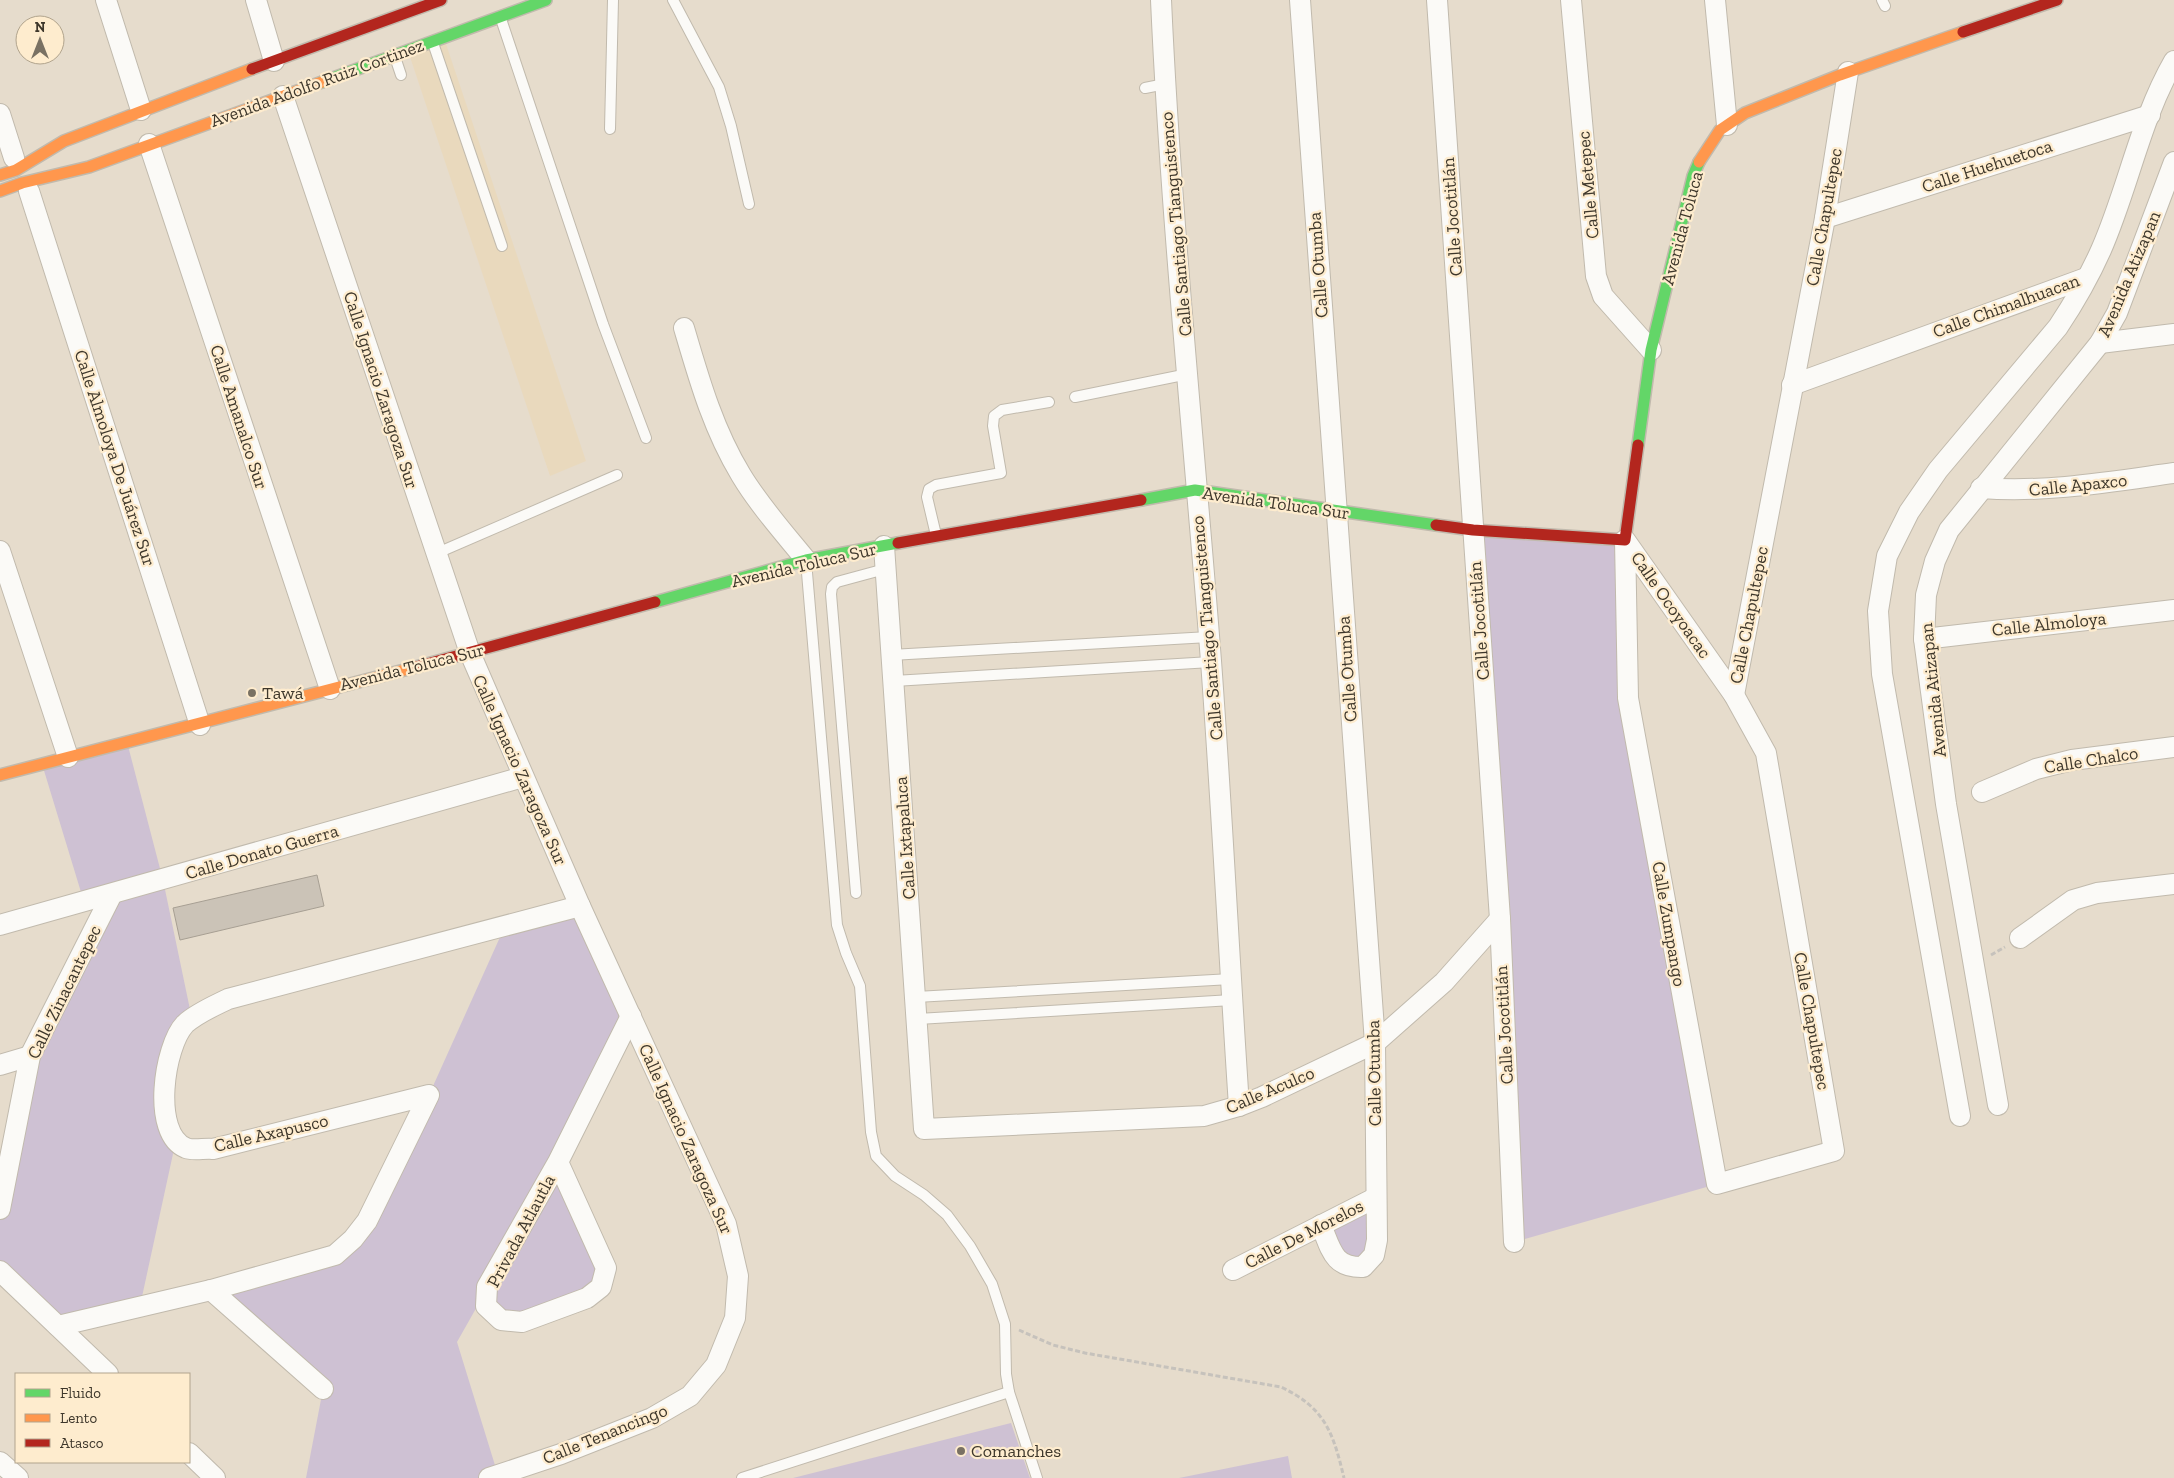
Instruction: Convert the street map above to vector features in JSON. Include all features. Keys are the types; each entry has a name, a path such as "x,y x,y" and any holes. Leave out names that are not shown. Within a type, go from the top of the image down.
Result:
{"street":[{"path":"106,0 141,110"},
{"path":"256,0 274,61"},
{"name":"Avenida Adolfo Ruiz Cortinez","path":"0,176 10,164 141,110 274,61 412,5 441,0"},
{"name":"Avenida Adolfo Ruiz Cortinez","path":"0,191 26,187 89,167 546,0"},
{"name":"Calle Santiago Tianguistenco","path":"1162,0 1165,84 1188,374 1195,490 1211,662 1239,1106"},
{"name":"Calle Otumba","path":"1300,0 1335,512 1375,1043 1375,1198 1377,1240 1374,1255 1363,1267 1349,1267 1336,1259 1320,1225"},
{"name":"Calle Jocotitlán","path":"1437,0 1500,919 1514,1242"},
{"name":"Calle Metepec","path":"1572,0 1596,276 1603,296 1651,350"},
{"path":"1715,0 1726,124"},
{"name":"Avenida Toluca","path":"1625,540 1651,350 1693,176 1703,153 1714,137 1726,124 1750,110 1848,72 2057,0"},
{"name":"Calle Chimalhuacan","path":"1792,385 2086,278 2101,250 2150,115 2174,62"},
{"name":"Calle Chapultepec","path":"1834,1151 1766,753 1734,695 1825,218 1848,72"},
{"name":"Calle Ignacio Zaragoza Sur","path":"283,96 435,554 470,653 580,906 726,1224 738,1276 735,1318"},
{"path":"0,114 10,164"},
{"name":"Calle Huehuetoca","path":"1825,218 2150,115"},
{"name":"Calle Amanalco Sur","path":"149,144 330,689"},
{"name":"Avenida Atizapan","path":"1998,1105 1946,804 1924,639 1926,595 1935,561 1949,530 2100,343 2117,312 2168,196 2174,162"},
{"name":"Avenida Adolfo Ruiz Cortinez","path":"0,200 26,187"},
{"name":"Calle Almoloya De Juárez Sur","path":"26,187 200,724"},
{"path":"1960,1116 1882,674 1878,611 1888,556 1908,512 1938,470 2058,327 2086,278"},
{"path":"684,328 702,392 721,437 742,476 806,560"},
{"path":"2100,343 2174,334"},
{"name":"Calle Apaxco","path":"1981,488 2017,491 2045,490 2174,474"},
{"name":"Avenida Toluca Sur","path":"0,775 470,653 806,560 1195,490 1335,512 1473,530 1625,540"},
{"name":"Calle Ocoyoacac","path":"1625,540 1734,695"},
{"name":"Calle Zumpango","path":"1625,540 1628,698 1717,1184 1834,1151"},
{"name":"Calle Ixtapaluca","path":"884,546 918,1019 924,1129"},
{"path":"0,552 68,756"},
{"name":"Calle Almoloya","path":"1924,639 2174,610"},
{"name":"Calle Chalco","path":"1982,792 2036,769 2072,760 2174,747"},
{"name":"Calle Donato Guerra","path":"0,924 523,777"},
{"path":"2020,938 2073,900 2097,893 2174,884"},
{"name":"Calle Zinacantepec","path":"0,1210 30,1056 112,894"},
{"name":"Calle Axapusco","path":"58,1326 211,1290 335,1255 353,1239 367,1221 429,1095 213,1149 186,1148 176,1140 169,1129 164,1096 166,1069 173,1044 184,1025 199,1014 228,999 580,906"},
{"name":"Calle Aculco","path":"924,1129 1204,1116 1239,1106 1375,1043 1444,982 1500,919"},
{"name":"Privada Atlautla","path":"558,1162 606,1268 601,1287 587,1298 522,1322 501,1320 486,1306 487,1287 558,1162 631,1016"},
{"path":"0,1065 30,1056"},
{"name":"Calle De Morelos","path":"1233,1270 1375,1198"},
{"path":"0,1271 107,1373"},
{"path":"211,1290 323,1390"},
{"name":"Calle Tenancingo","path":"489,1478 561,1454 652,1418 690,1396 716,1365 735,1318"},
{"path":"190,1454 215,1478"}],"lane":[{"path":"610,129 613,0"},
{"path":"674,0 719,87 731,126 749,204"},
{"path":"500,18 599,314 646,438"},
{"path":"433,42 502,246"},
{"path":"395,56 402,75"},
{"path":"1145,88 1165,84"},
{"path":"1075,397 1188,374"},
{"path":"936,536 927,497 929,489 936,485 1000,473 993,426 994,416 1002,410 1049,402"},
{"path":"435,554 616,476"},
{"path":"806,560 837,925 860,986 871,1132 876,1156 895,1176 924,1195 947,1215 970,1246 992,1284 1005,1324 1006,1374 1009,1392 1037,1478"},
{"path":"856,893 831,594 832,587 836,582 885,570"},
{"path":"891,655 1209,637"},
{"path":"894,681 1211,662"},
{"path":"916,997 1231,980"},
{"path":"918,1019 1232,1000"},
{"path":"742,1478 1009,1392"}],"path":[{"path":"1974,966 2020,938"},
{"path":"1005,1324 1053,1345 1085,1353 1281,1386 1302,1397 1320,1413 1337,1450 1344,1478"}],"shaded area":[{"path":"444,38 586,461 550,476 408,51"},
{"path":"1473,530 1625,540 1628,698 1717,1184 1514,1242"},
{"path":"127,742 163,880 192,1019 166,1069 176,1140 140,1306 58,1326 0,1271 0,1209 30,1056 112,895 84,902 42,764"},
{"path":"580,906 631,1016 558,1162 599,1251 601,1287 501,1320 487,1289 457,1342 498,1475 490,1478 306,1478 323,1389 211,1290 353,1239 429,1095 505,926"},
{"path":"1375,1198 1377,1240 1349,1267 1321,1225"},
{"name":"Comanches","path":"1011,1423 1030,1478 793,1478"},
{"path":"1288,1456 1292,1478 1179,1478"}],"building":[{"path":"317,875 324,906 180,940 173,908"}],"traffic: fast":[{"path":"322,82 546,0"},
{"path":"1638,445 1651,350 1693,176 1699,162"},
{"path":"1141,500 1195,490 1436,525"},
{"path":"655,602 806,560 898,543"}],"traffic: slow":[{"path":"1699,162 1720,130 1745,113 1840,75 1963,32"},
{"path":"0,175 16,170 64,141 252,69"},
{"path":"0,191 22,183 89,167 322,82"},
{"path":"0,775 416,667"}],"traffic: jam":[{"path":"252,69 441,0"},
{"path":"1963,32 2057,0"},
{"path":"1436,525 1473,530 1625,540 1638,445"},
{"path":"898,543 1141,500"},
{"path":"416,667 655,602"}],"place":[{"name":"Tawá","path":"252,693"},
{"name":"Comanches","path":"961,1451"}]}
